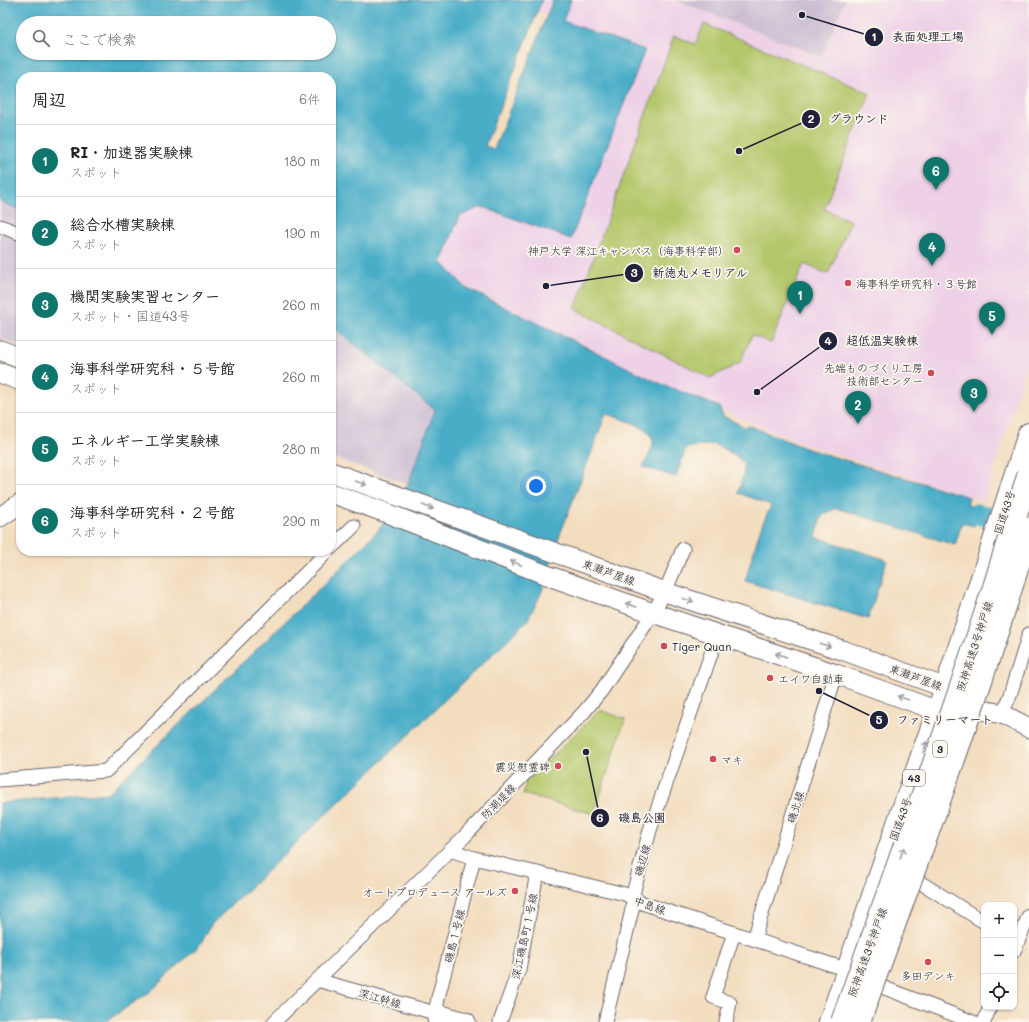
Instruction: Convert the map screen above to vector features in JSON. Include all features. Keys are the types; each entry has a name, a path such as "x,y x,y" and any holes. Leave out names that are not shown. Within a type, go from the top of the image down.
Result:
{"highway":[{"name":"国道43号","path":"830,1022 892,839 946,688 1029,434"},
{"name":"阪神高速3号神戸線","path":"842,1022 956,701 994,586 1029,472"},
{"name":"阪神高速3号神戸線","path":"859,1022 948,776 1010,592 1029,529"},
{"path":"870,1022 918,881 992,712 1029,566"}],"main road":[{"path":"0,350 16,356"},
{"path":"0,373 16,379"},
{"name":"東灘芦屋線","path":"336,474 665,592 845,651 946,688 992,712 1029,728"},
{"path":"336,495 552,577 653,613 836,674 938,711 992,712"},
{"path":"0,517 16,506"},
{"name":"深江幹線","path":"434,1018 466,1022"}],"street":[{"path":"0,226 16,232"},
{"path":"336,543 354,526"},
{"name":"防潮堤線","path":"274,1022 450,850 584,712 602,690 653,613 665,592 682,549"},
{"path":"0,780 106,771 323,556"},
{"name":"磯辺線","path":"605,1022 632,910 634,890 650,830 718,634"},
{"path":"992,712 1029,634"},
{"name":"磯北線","path":"754,939 836,674"},
{"name":"中島線","path":"450,850 474,858 625,894 642,903 848,970"},
{"name":"磯島１号線","path":"434,1018 474,858"},
{"name":"深江磯島町１号線","path":"500,1022 518,969 537,873"},
{"path":"918,881 981,920"},
{"path":"1019,945 1029,915"},
{"path":"726,1022 730,1003 713,997 734,933"},
{"name":"深江幹線","path":"317,980 434,1018"},
{"path":"882,987 973,1022"},
{"path":"984,1022 989,1010"}],"shaded area":[{"name":"神戸大学 深江キャンパス（海事科学部）","path":"541,0 676,0 822,58 846,0 1029,0 1029,358 984,501 807,445 688,397 466,287 440,261 458,216 479,207 568,238 642,51 537,11"},
{"path":"676,0 845,0 822,57"},
{"path":"0,202 16,208 16,344 0,339"},
{"path":"336,329 435,410 408,484 336,459"}],"green space":[{"path":"704,24 870,93 824,209 851,221 828,274 804,264 771,343 752,335 740,363 710,378 575,309 674,36 695,44"},
{"path":"600,710 625,719 594,814 523,794 526,782"}],"water":[{"path":"0,0 542,0 485,146 494,149 553,0 571,0 563,21 645,50 571,239 482,207 460,216 441,262 466,288 657,382 719,407 723,416 745,427 747,425 808,449 969,497 967,505 979,508 974,526 962,523 955,545 836,508 822,516 816,537 887,560 868,619 745,581 760,530 771,505 738,493 744,472 744,465 737,456 714,444 686,448 676,477 643,467 650,454 653,444 651,435 640,426 606,414 559,537 541,594 527,621 211,925 201,944 151,991 105,1022 0,1022 0,803 108,793 353,556 380,528 408,484 435,410 336,329 336,72 16,72 16,208 0,202"}],"waterway":[{"path":"977,514 1017,525"}],"place":[{"name":"表面処理工場","path":"802,15"},
{"name":"グラウンド","path":"739,151"},
{"name":"海事科学研究科・２号館","path":"936,190"},
{"name":"神戸大学 深江キャンパス（海事科学部）","path":"737,250"},
{"name":"海事科学研究科・５号館","path":"932,266"},
{"name":"海事科学研究科・３号館","path":"848,283"},
{"name":"新徳丸メモリアル","path":"546,286"},
{"name":"RI・加速器実験棟","path":"800,314"},
{"name":"エネルギー工学実験棟","path":"992,335"},
{"name":"先端ものづくり工房 技術部センター","path":"931,373"},
{"name":"超低温実験棟","path":"757,392"},
{"name":"機関実験実習センター","path":"974,412"},
{"name":"総合水槽実験棟","path":"858,424"},
{"name":"Tiger Quan","path":"664,646"},
{"name":"エイワ自動車","path":"770,678"},
{"name":"ファミリーマート","path":"819,691"},
{"name":"磯島公園","path":"586,752"},
{"name":"マキ","path":"713,759"},
{"name":"震災慰霊碑","path":"558,766"},
{"name":"オートプロデュース アールズ","path":"515,891"},
{"name":"多田デンキ","path":"928,962"}]}
